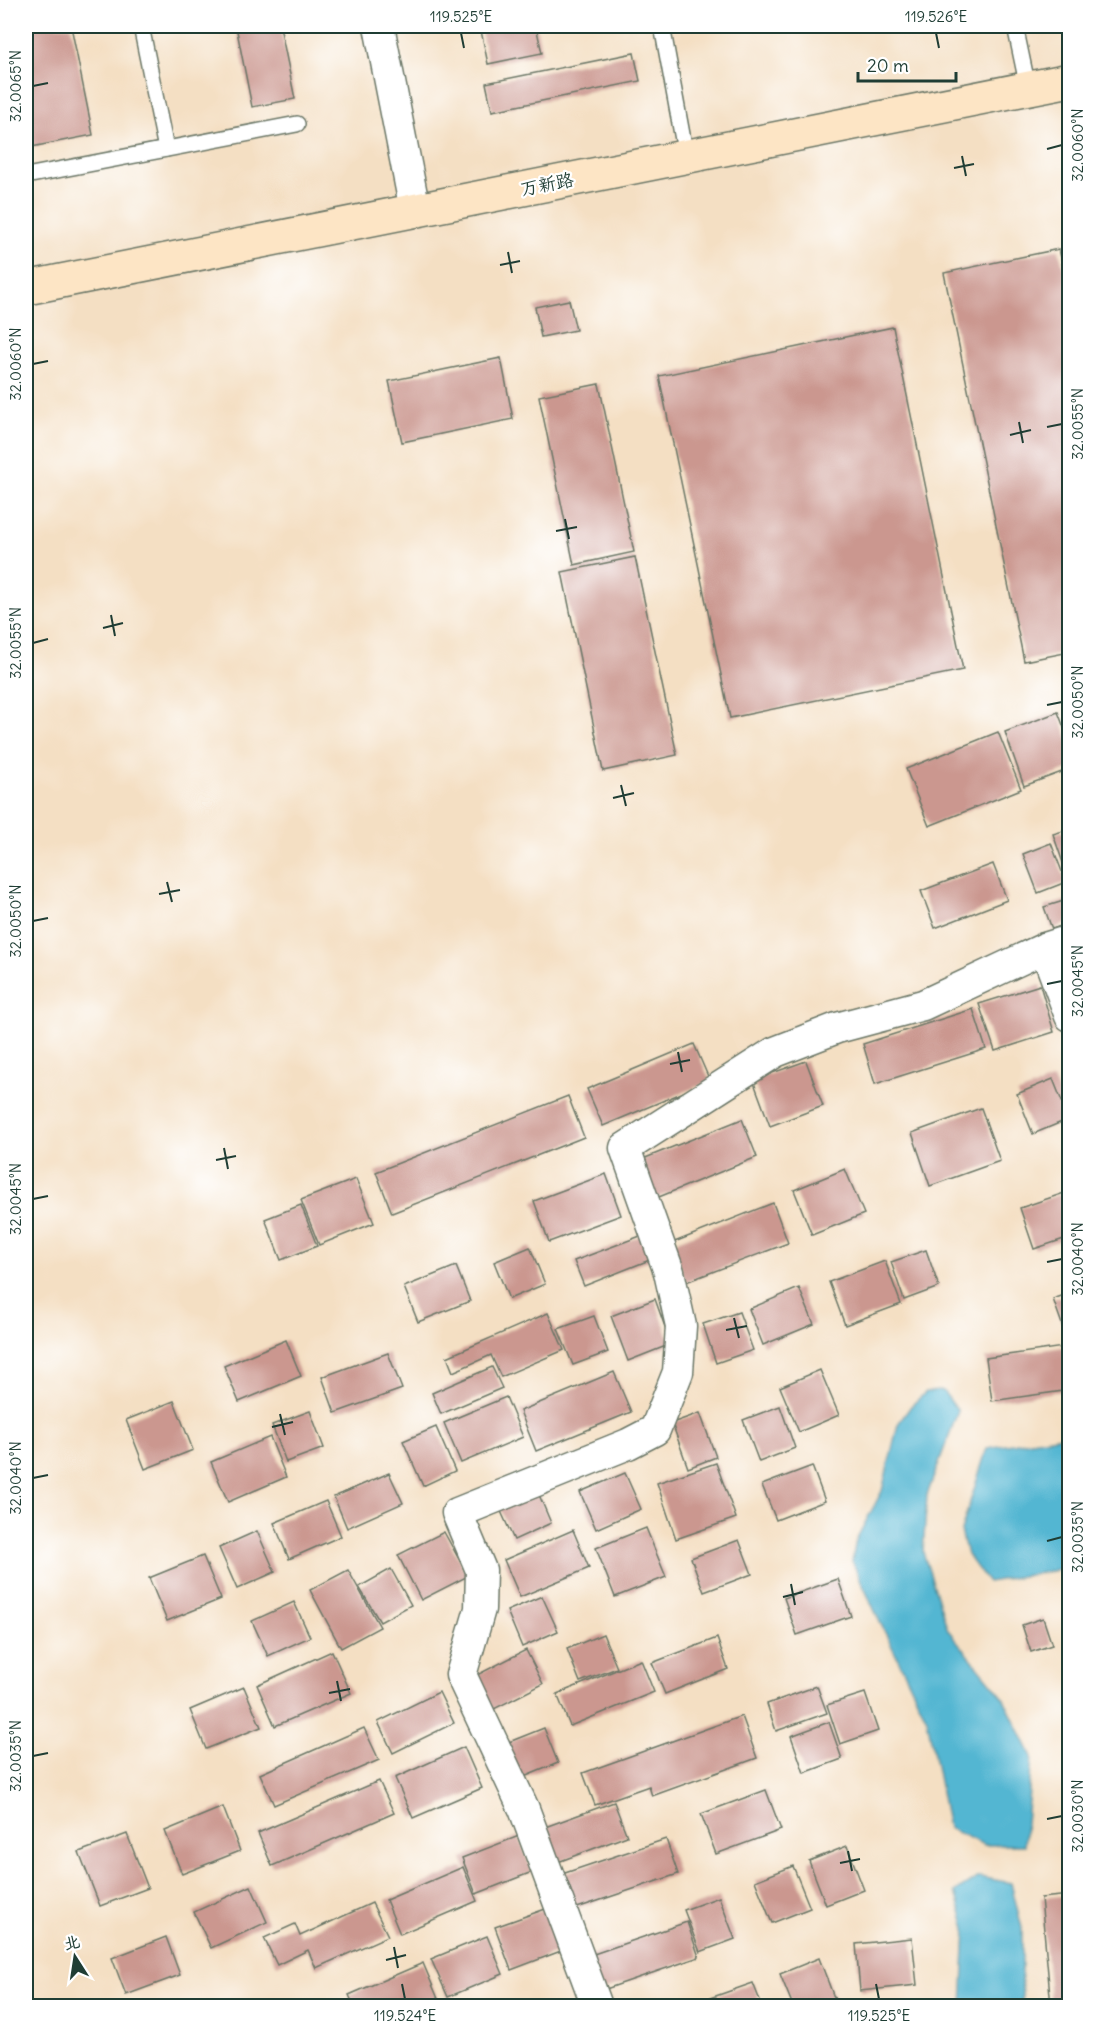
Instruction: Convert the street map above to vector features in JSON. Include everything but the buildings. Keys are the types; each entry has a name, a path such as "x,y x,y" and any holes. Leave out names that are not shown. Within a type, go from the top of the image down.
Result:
{"street":[{"path":"379,26 415,210"},
{"name":"万新路","path":"26,288 1070,80"},
{"path":"597,2007 524,1809 461,1675 480,1609 481,1570 458,1513 627,1444 655,1430 678,1372 681,1326 669,1272 625,1148 775,1052 837,1028 923,1005 1058,944 1070,1016"}],"lane":[{"path":"141,26 166,149"},
{"path":"662,26 686,156"},
{"path":"1015,26 1028,88"},
{"path":"26,176 297,124"}],"water":[{"path":"943,1391 958,1411 927,1495 923,1552 948,1630 1003,1697 1032,1757 1024,1845 984,1845 948,1828 927,1719 852,1561 856,1540 882,1491 898,1424 911,1406 926,1392"},
{"path":"1069,1435 1069,1568 988,1582 967,1555 961,1531 987,1448"},
{"path":"979,1877 1011,1883 1022,1928 1022,2006 962,2006 966,1928 955,1892"}]}
